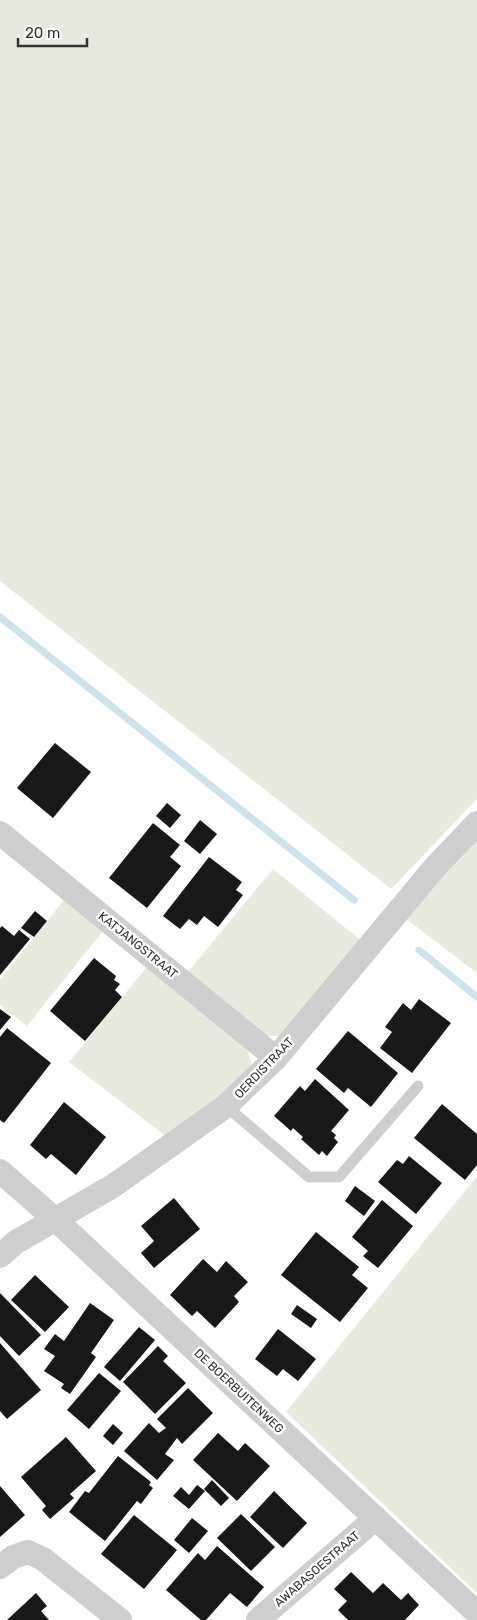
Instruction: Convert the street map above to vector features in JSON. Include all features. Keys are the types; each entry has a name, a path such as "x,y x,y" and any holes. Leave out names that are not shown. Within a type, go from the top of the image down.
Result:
{"street":[{"name":"OERDISTRAAT","path":"0,1256 16,1242 57,1221 114,1186 226,1106 276,1058 436,866 477,823"},
{"name":"KATJANGSTRAAT","path":"0,833 276,1058"},
{"name":"DE BOERBUITENWEG","path":"0,1171 57,1221 477,1612"},
{"name":"AWABASOESTRAAT","path":"258,1620 376,1518"},
{"path":"0,1567 12,1557 28,1552 43,1559 120,1620"}],"lane":[{"path":"226,1106 309,1177 339,1177 418,1086"}],"shaded area":[{"path":"0,0 477,0 477,799 391,889 0,581"},
{"path":"477,839 477,973 405,918 454,860"},
{"path":"273,869 363,942 281,1036 266,1036 186,974"},
{"path":"64,900 103,931 27,1026 0,1005 0,980"},
{"path":"147,967 246,1048 251,1060 251,1068 246,1080 167,1137 69,1062"},
{"path":"477,1176 477,1593 286,1412"}],"building":[{"path":"55,743 91,772 53,818 17,788"},
{"path":"167,803 181,815 170,828 156,816"},
{"path":"200,820 217,834 200,854 184,841"},
{"path":"153,823 180,845 170,857 181,866 147,908 109,878"},
{"path":"209,857 242,882 236,890 243,895 218,927 204,916 197,925 189,919 180,929 163,916"},
{"path":"35,911 47,921 34,937 21,928"},
{"path":"2,926 14,936 19,930 30,939 0,975 0,928"},
{"path":"94,958 116,976 114,980 120,984 115,990 122,997 85,1041 50,1011"},
{"path":"419,999 451,1023 412,1073 380,1048 392,1032 385,1027 403,1003 411,1010"},
{"path":"0,1009 11,1017 0,1030"},
{"path":"7,1028 51,1063 4,1123 0,1120 0,1037"},
{"path":"348,1031 398,1073 371,1107 348,1088 344,1093 316,1069"},
{"path":"315,1079 349,1110 331,1131 336,1135 334,1138 338,1142 327,1156 322,1151 319,1155 301,1139 303,1137 293,1128 291,1131 274,1116 300,1086 305,1091"},
{"path":"64,1102 106,1137 76,1175 51,1154 46,1159 30,1145"},
{"path":"442,1104 477,1134 477,1165 465,1180 414,1138"},
{"path":"409,1156 442,1183 416,1214 378,1182 397,1160 403,1164"},
{"path":"355,1186 375,1201 364,1216 345,1201"},
{"path":"174,1198 200,1229 154,1268 141,1253 154,1241 141,1226"},
{"path":"382,1200 413,1226 378,1268 363,1256 368,1251 352,1237"},
{"path":"316,1232 359,1267 352,1275 368,1288 340,1322 281,1275"},
{"path":"203,1259 217,1272 226,1261 248,1282 234,1296 239,1302 215,1328 197,1311 192,1316 170,1295"},
{"path":"35,1275 69,1307 45,1332 11,1300"},
{"path":"0,1293 41,1335 19,1356 0,1336"},
{"path":"90,1303 114,1320 91,1353 96,1357 70,1394 61,1388 64,1384 44,1371 55,1356 44,1349 55,1334 64,1341"},
{"path":"297,1305 317,1319 311,1328 291,1314"},
{"path":"139,1327 155,1340 120,1381 104,1367"},
{"path":"278,1329 316,1359 298,1381 283,1369 277,1376 255,1359"},
{"path":"0,1343 41,1390 7,1419 0,1411"},
{"path":"158,1346 168,1356 163,1361 186,1383 155,1414 123,1382"},
{"path":"99,1373 121,1391 89,1429 67,1410"},
{"path":"188,1388 213,1413 182,1444 177,1438 165,1454 174,1460 157,1480 124,1451 149,1423 159,1433 166,1428 157,1419"},
{"path":"113,1424 123,1433 113,1445 103,1436"},
{"path":"218,1433 238,1451 245,1443 270,1466 237,1501 193,1460"},
{"path":"66,1437 96,1471 70,1494 74,1498 50,1519 42,1510 46,1506 21,1477"},
{"path":"118,1456 151,1482 149,1485 153,1488 141,1504 137,1501 105,1541 69,1512 85,1491 89,1493"},
{"path":"212,1480 229,1498 221,1506 204,1489"},
{"path":"197,1485 205,1491 189,1509 173,1496 181,1487 189,1495"},
{"path":"0,1486 25,1515 0,1537"},
{"path":"274,1491 307,1523 283,1548 250,1517"},
{"path":"241,1514 275,1547 251,1571 217,1538"},
{"path":"134,1515 177,1550 144,1589 101,1554"},
{"path":"192,1518 208,1531 189,1553 174,1540"},
{"path":"217,1546 264,1587 247,1607 230,1593 206,1620 201,1620 166,1590 198,1553 205,1560"},
{"path":"351,1572 373,1593 383,1583 401,1600 408,1593 419,1605 405,1620 348,1620 338,1610 347,1601 334,1589"},
{"path":"36,1593 47,1606 41,1611 49,1620 7,1620"}],"waterway":[{"path":"0,617 354,900"},
{"path":"419,950 477,997"}]}
